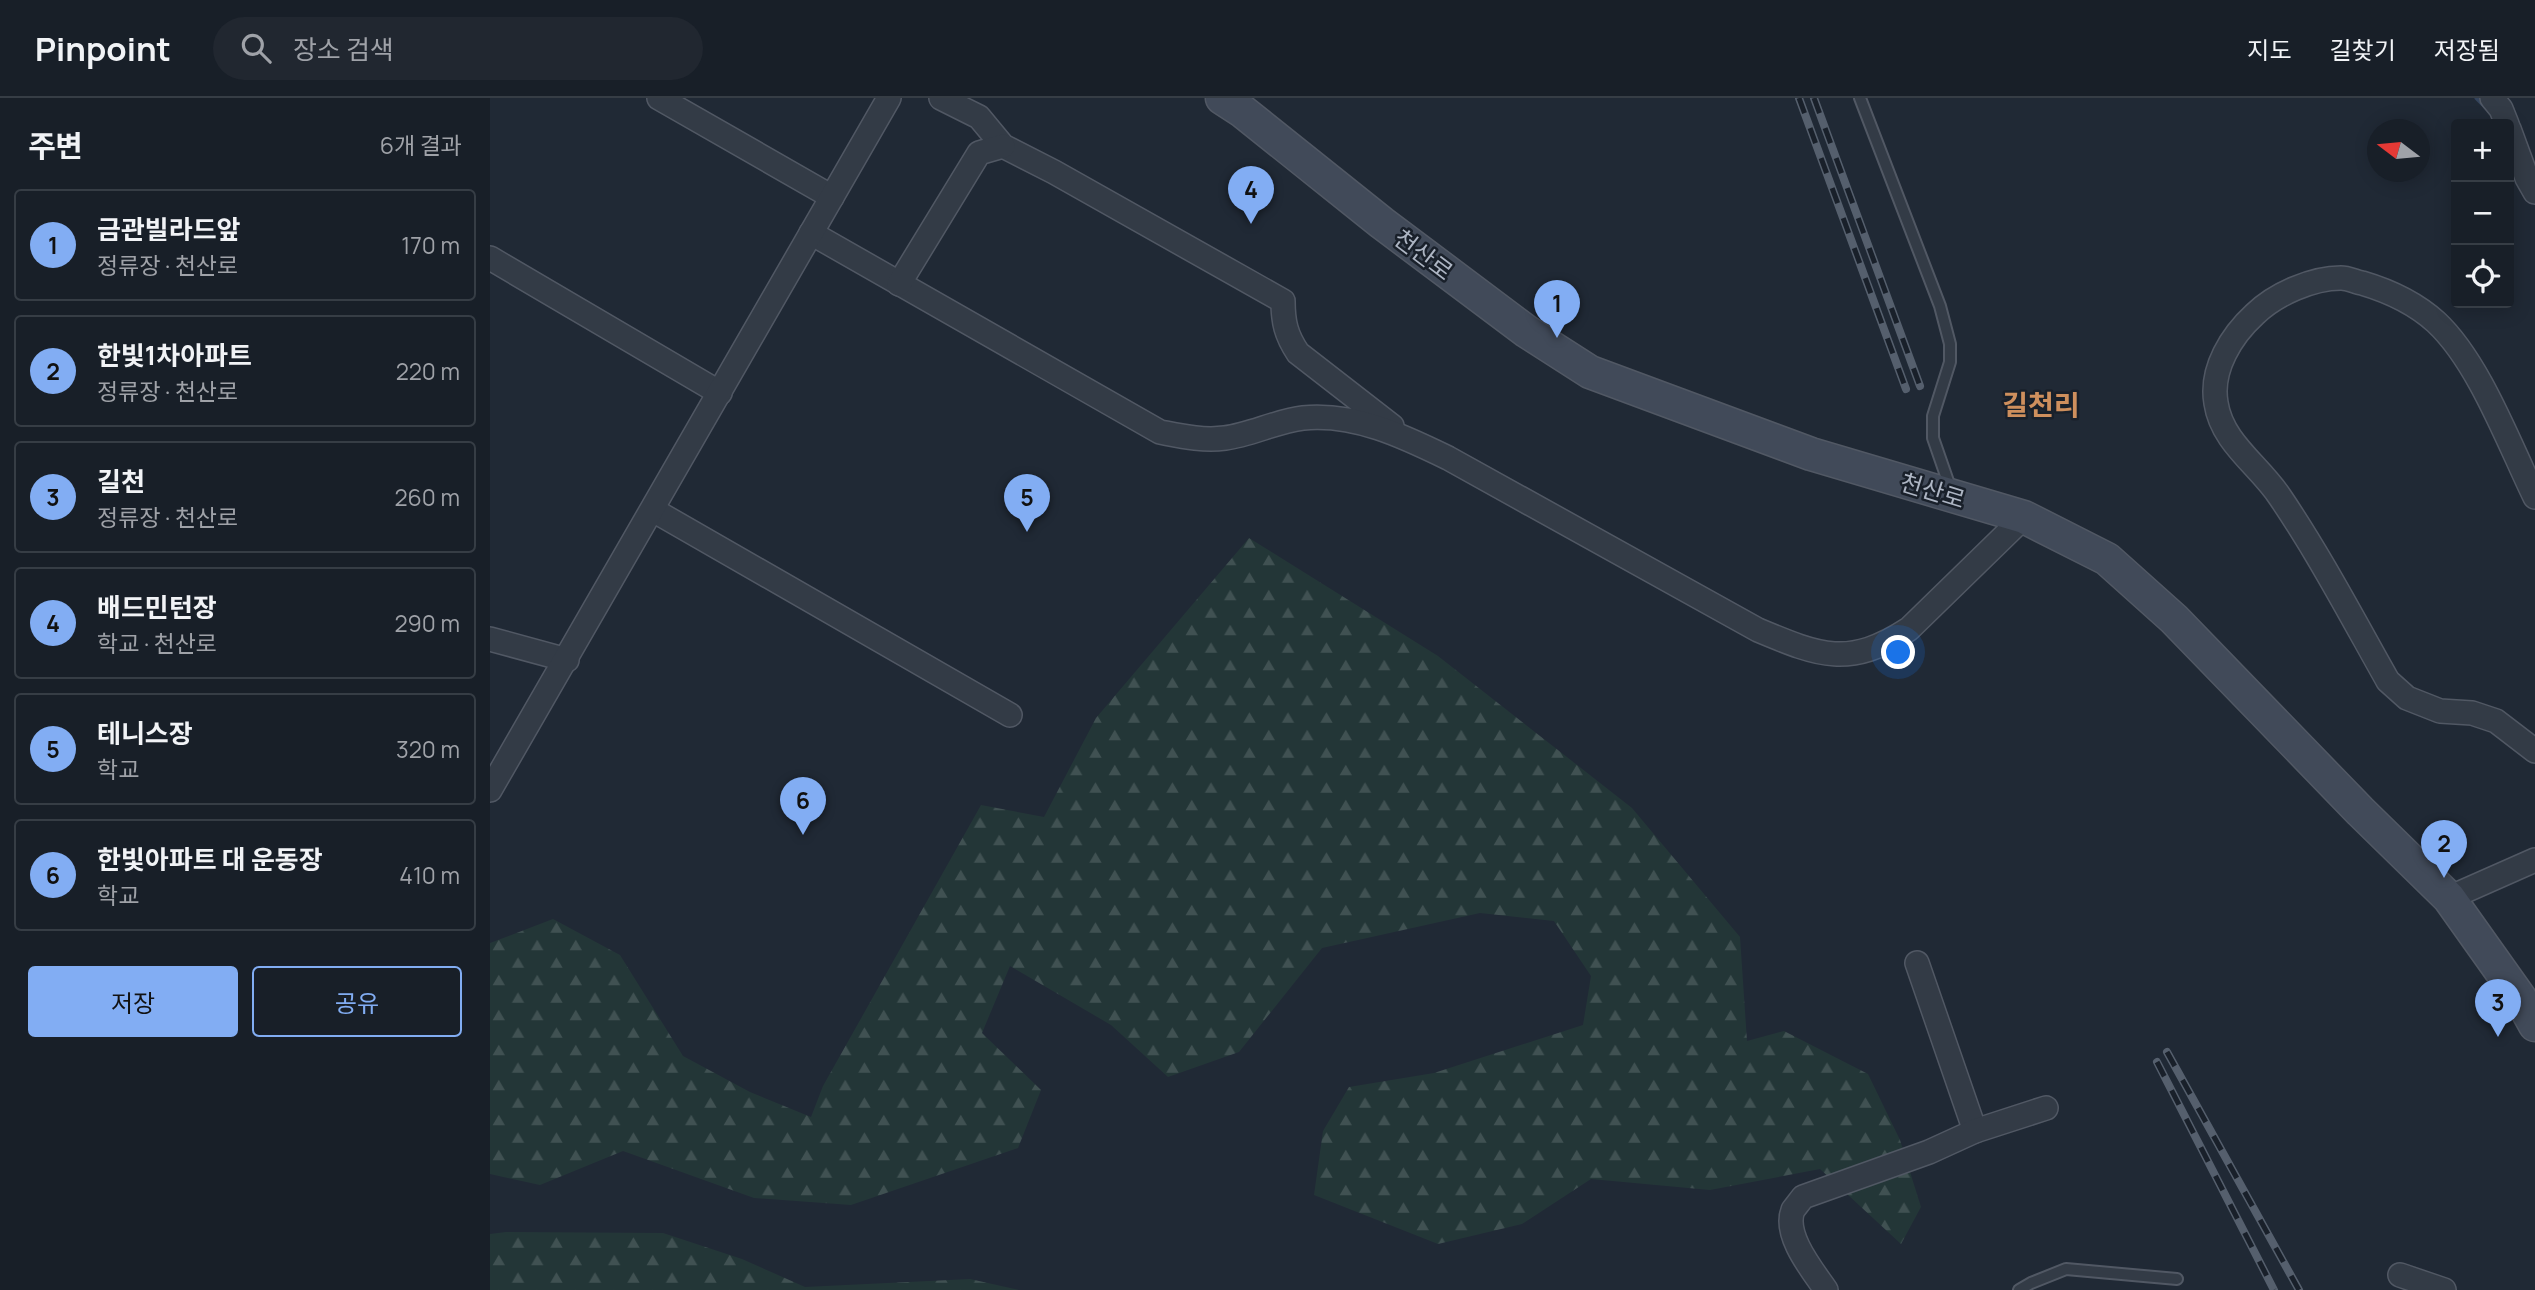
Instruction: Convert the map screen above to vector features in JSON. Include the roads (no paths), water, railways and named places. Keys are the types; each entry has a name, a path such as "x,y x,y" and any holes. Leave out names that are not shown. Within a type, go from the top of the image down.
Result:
{"street":[{"path":"659,98 832,197"},
{"path":"490,790 889,98"},
{"path":"941,98 979,117 1003,146 1283,301 1283,321 1287,338 1298,353 1408,438"},
{"name":"천산로","path":"1222,98 1526,331 1590,372 1811,454 2024,517 2106,559 2164,611 2449,898 2535,1025"},
{"path":"2492,98 2505,119"},
{"path":"2514,143 2535,192"},
{"path":"898,284 979,153 1003,146"},
{"path":"811,233 1160,432 1195,438 1225,439 1304,418 1341,419 1370,425 1408,438 1448,458 1758,630 1796,646 1824,653 1845,655 1868,652 1909,629 2024,517"},
{"path":"490,258 720,393"},
{"path":"2535,497 2488,398 2461,352 2437,323 2411,303 2379,288 2343,278 2302,285 2263,306 2243,325 2225,350 2217,375 2215,401 2224,430 2278,494 2306,536 2388,681 2407,698 2440,711 2473,713 2496,720 2535,751"},
{"path":"653,510 1010,716"},
{"path":"490,639 567,660"},
{"path":"2449,898 2535,860"},
{"path":"1917,962 1975,1131"},
{"path":"1826,1290 1800,1251 1791,1228 1793,1211 1803,1197 1930,1152 1975,1131 2046,1108"},
{"path":"2400,1275 2444,1290"}],"lane":[{"path":"1860,98 1940,306 1950,344 1950,362 1933,416 1933,438 1953,496"},
{"path":"2018,1290 2066,1269 2176,1279"}],"waterway":[{"path":"2477,98 2487,108"}],"railway":[{"path":"1799,98 1906,389"},
{"path":"1814,98 1920,386"},
{"path":"2167,1052 2299,1290"},
{"path":"2157,1062 2274,1290"}],"place":[{"name":"배드민턴장","path":"1251,224"},
{"name":"금관빌라드앞","path":"1557,338"},
{"name":"테니스장","path":"1027,532"},
{"name":"한빛아파트 대 운동장","path":"803,835"},
{"name":"한빛1차아파트","path":"2444,878"},
{"name":"길천","path":"2498,1037"}],"district":[{"name":"길천리","path":"2041,404"}]}
